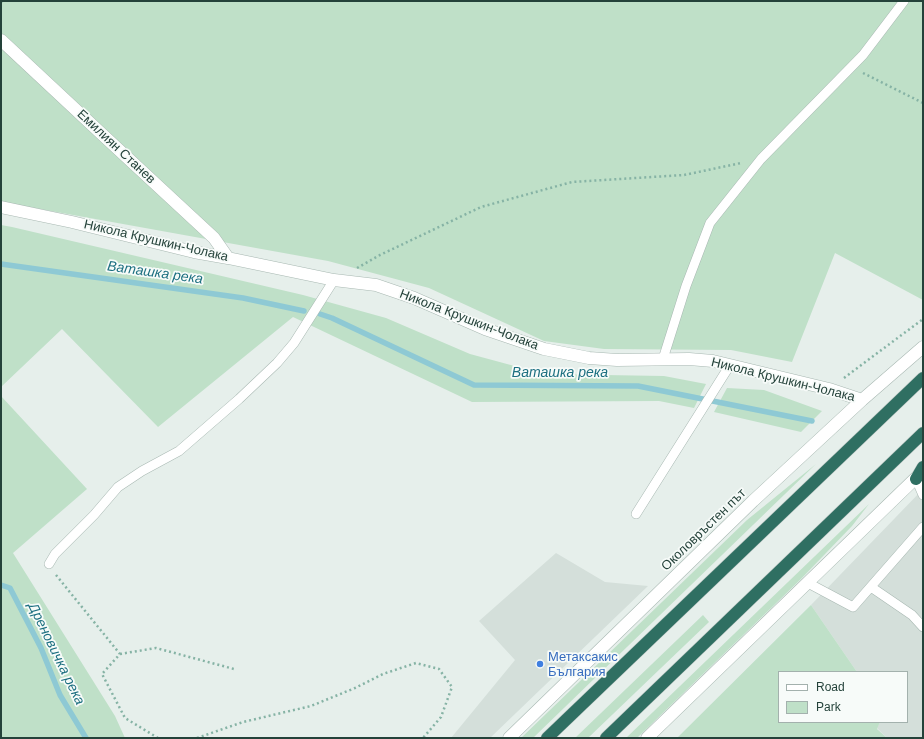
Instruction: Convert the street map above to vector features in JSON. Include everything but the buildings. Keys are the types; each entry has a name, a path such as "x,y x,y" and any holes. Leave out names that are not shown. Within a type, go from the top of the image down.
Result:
{"highway":[{"path":"547,738 923,378"},
{"path":"606,738 923,433"},
{"path":"920,475 923,467"}],"street":[{"name":"Емилиян Станев","path":"1,40 110,143 214,238 228,258"},
{"name":"Никола Крушкин-Чолака","path":"1,207 72,222 194,252 334,280 376,285 396,291 485,329 544,349 589,358 689,359 730,365 829,390 862,400"},
{"name":"Околовръстен път","path":"509,738 753,501 862,400 923,347"},
{"path":"647,738 920,475"}],"lane":[{"path":"662,359 686,286 710,223 761,159 863,55 904,1"},
{"path":"49,564 55,554 94,515 118,487 142,471 179,451 239,399 277,363 294,343 334,280"},
{"path":"636,514 730,365"},
{"path":"920,475 923,495"},
{"path":"808,583 853,607 923,527"},
{"path":"870,587 912,615 923,627"}],"path":[{"path":"851,67 923,103"},
{"path":"334,280 380,255 481,207 572,182 684,175 761,159"},
{"path":"829,390 923,319"},
{"path":"49,564 57,577 120,654"},
{"path":"158,738 124,718 102,674 120,654 156,648 234,669"},
{"path":"197,738 243,722 311,706 383,674 416,663 439,669 452,687 441,717 423,738"}],"shaded area":[{"path":"923,489 923,738 887,738 877,728 880,723 908,723 908,671 856,671 811,605"},
{"path":"556,553 605,582 648,586 490,738 451,738 515,660 479,621"}],"green space":[{"path":"1,1 923,1 923,300 835,253 792,362 731,350 604,349 544,341 429,288 328,261 1,202"},
{"path":"1,225 303,295 386,318 470,354 544,374 664,376 706,384 694,408 659,401 472,402 293,317 158,427 62,329 1,387"},
{"path":"727,388 764,390 822,411 801,432 714,412"},
{"path":"1,396 87,489 13,553 115,716 125,738 1,738"},
{"path":"816,464 533,738 521,738 747,520"},
{"path":"869,504 852,526 800,580 637,738 626,738"},
{"path":"811,605 856,671 778,671 778,723 880,723 877,729 887,738 677,738"},
{"path":"703,615 709,622 588,738 575,738"}],"waterway":[{"name":"Ваташка река","path":"1,264 243,298 304,311"},
{"name":"Ваташка река","path":"320,314 332,318 474,385 638,386 812,421"},
{"name":"Дреновичка река","path":"1,585 10,588 41,648 60,695 86,738"}],"place":[{"name":"Метаксакис България","path":"540,664"}]}
